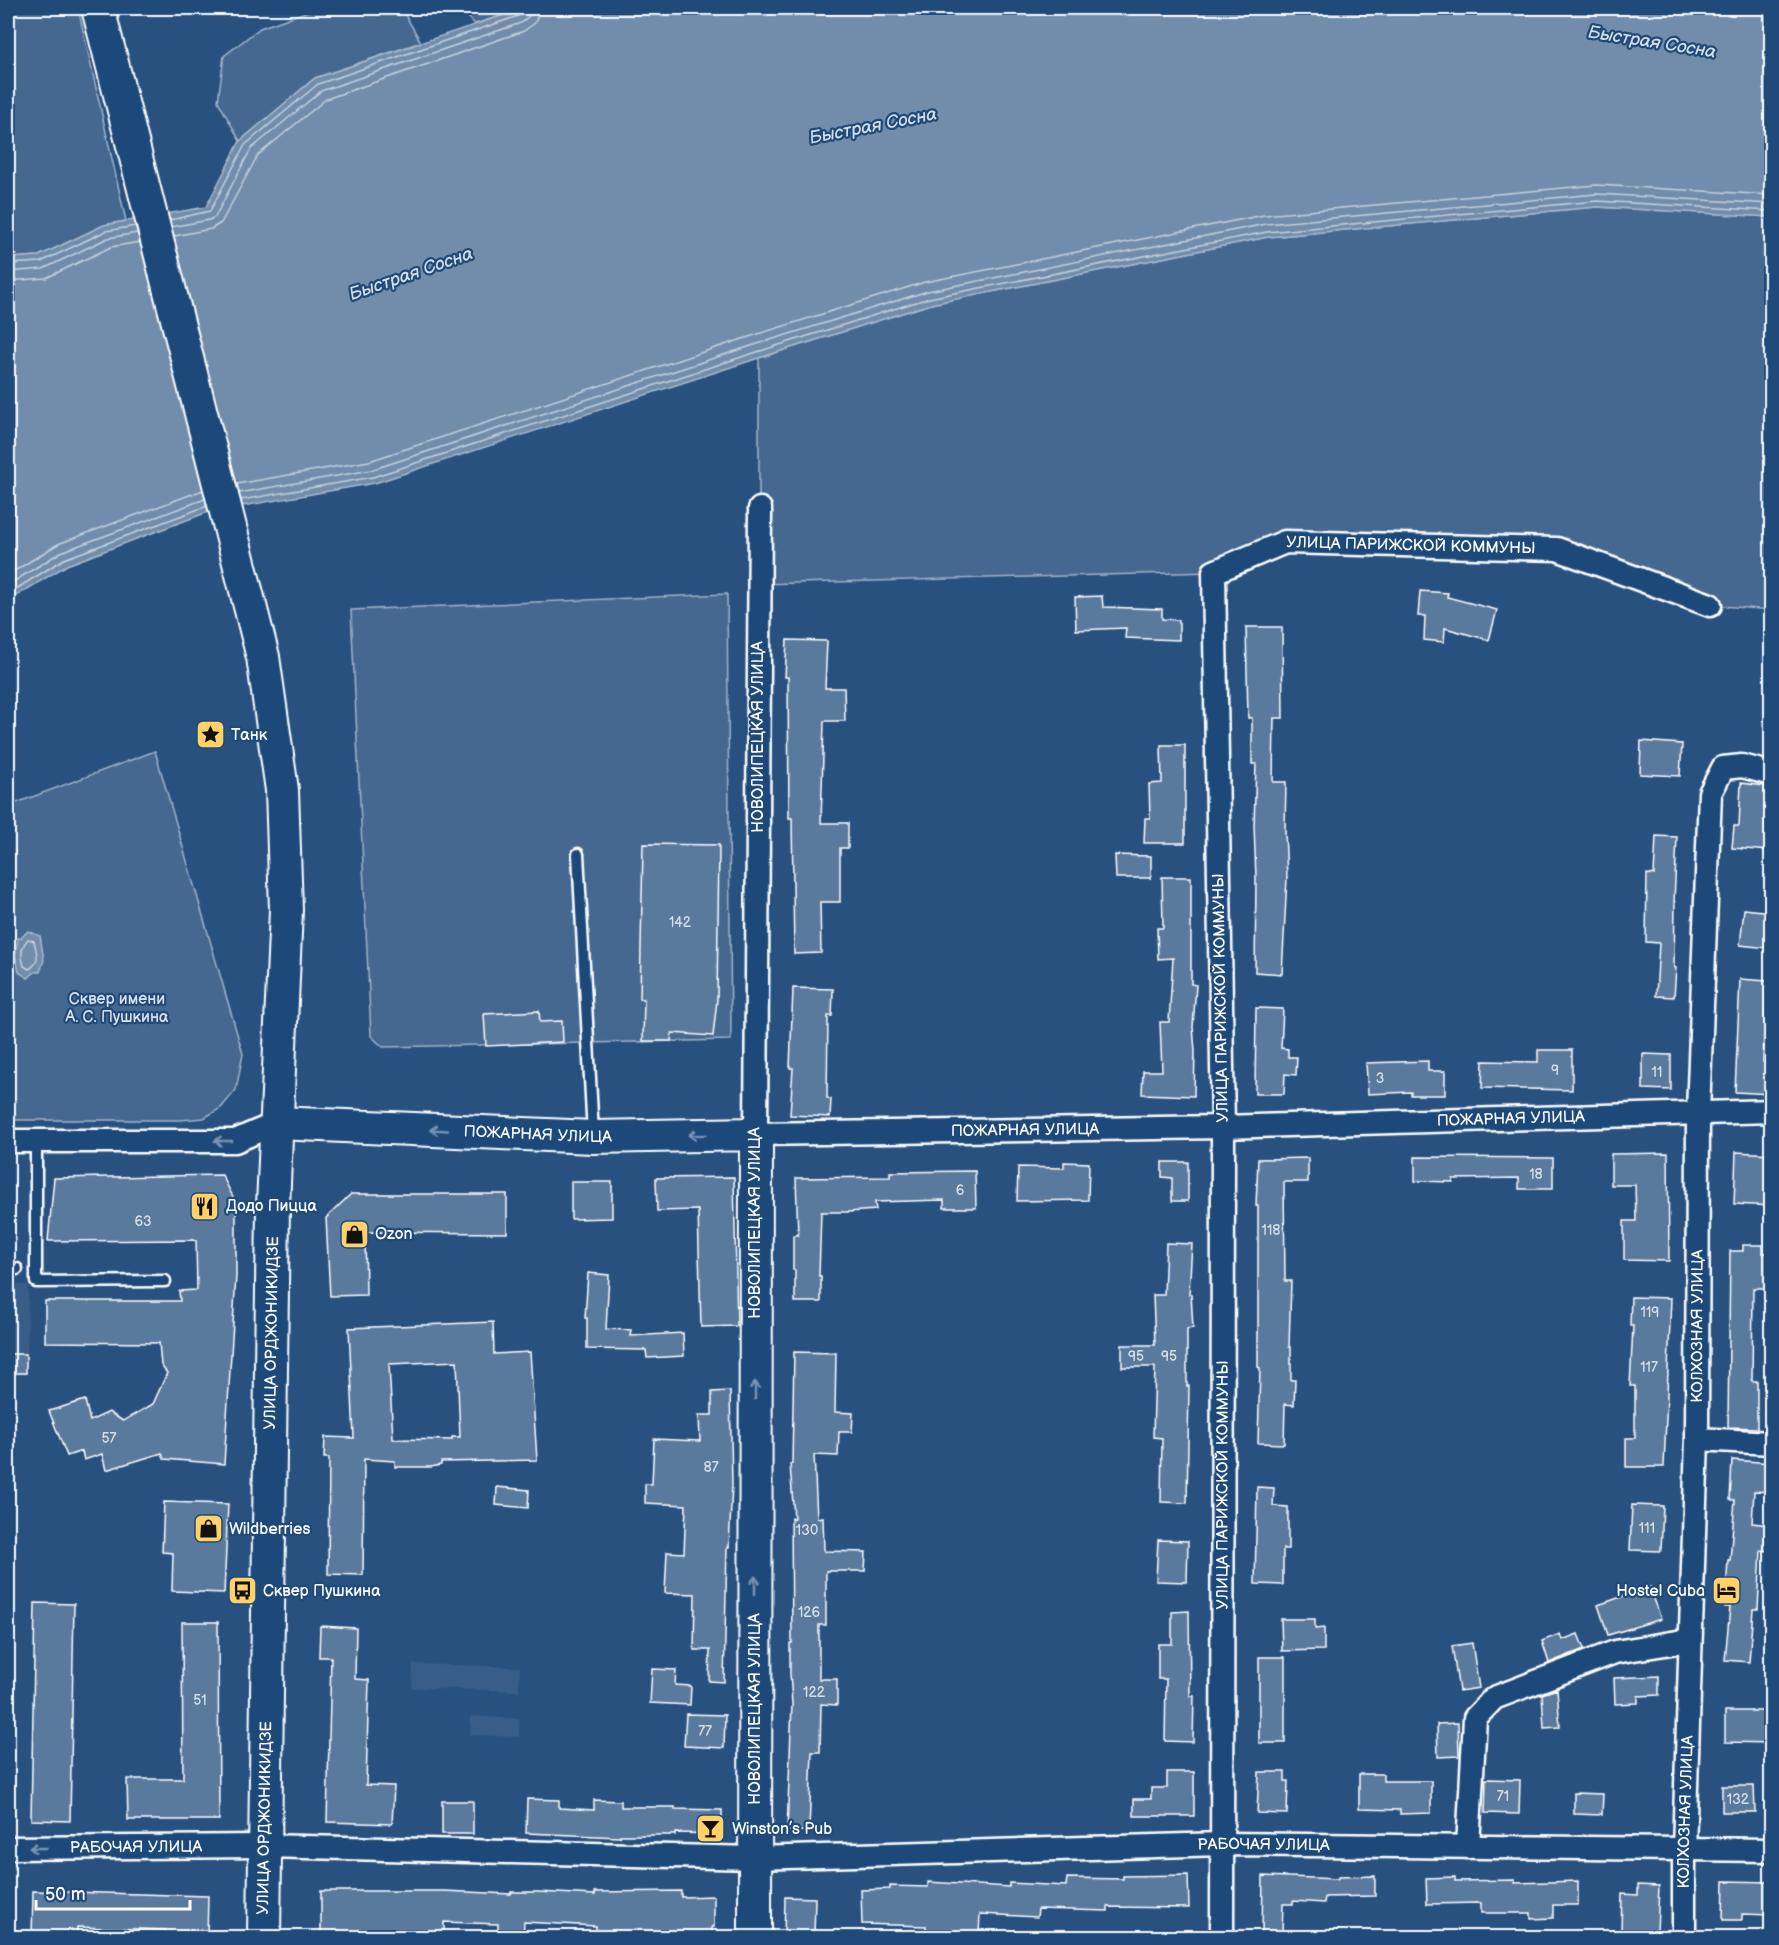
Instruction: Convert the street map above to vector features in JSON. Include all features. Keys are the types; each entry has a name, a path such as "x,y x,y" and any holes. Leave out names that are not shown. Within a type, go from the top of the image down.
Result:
{"main road":[{"name":"УЛИЦА ОРДЖОНИКИДЗЕ","path":"98,8 262,657 282,790 286,910 273,1206 264,1938"},
{"name":"ПОЖАРНАЯ УЛИЦА","path":"277,1123 593,1137 756,1134"},
{"name":"НОВОЛИПЕЦКАЯ УЛИЦА","path":"755,1938 756,1134"}],"street":[{"name":"НОВОЛИПЕЦКАЯ УЛИЦА","path":"756,1134 760,509"},
{"name":"УЛИЦА ПАРИЖСКОЙ КОММУНЫ","path":"1222,1938 1223,1127 1214,572 1285,542 1557,549 1710,605"},
{"name":"КОЛХОЗНАЯ УЛИЦА","path":"1684,1938 1684,1850 1697,1439 1698,1113 1710,793 1722,768 1742,766 1772,774"},
{"name":"ПОЖАРНАЯ УЛИЦА","path":"756,1134 1223,1127 1772,1111"},
{"path":"8,1141 235,1141 277,1123"},
{"path":"1697,1439 1772,1443"},
{"path":"1468,1848 1475,1718 1494,1698 1615,1652 1690,1640"},
{"name":"РАБОЧАЯ УЛИЦА","path":"8,1848 264,1846 754,1858 1222,1845 1772,1850"}],"lane":[{"path":"579,854 593,1137"},
{"path":"36,1141 36,1281 165,1281"}],"shaded area":[{"path":"8,1284 28,1285 27,1375 8,1375"},
{"path":"413,1664 520,1667 519,1691 412,1688"},
{"path":"471,1716 520,1719 519,1737 470,1735"}],"green space":[{"path":"8,8 78,8 126,221 104,225 39,256 16,258 8,233"},
{"path":"317,8 401,8 421,42 315,78 240,141 218,101 224,56 260,28"},
{"path":"459,8 525,8 475,24"},
{"path":"1597,207 1771,217 1771,610 1710,605 1556,549 1285,542 1214,572 759,584 759,358 931,304 1268,237"},
{"path":"727,594 731,1040 383,1047 371,1036 351,610"},
{"name":"Сквер имени А. С. Пушкина","path":"155,751 243,1054 236,1090 221,1108 204,1118 8,1120 8,806"}],"water":[{"name":"Быстрая Сосна","path":"525,8 1771,8 1771,217 1597,207 1268,237 931,304 375,483 208,512 67,565 8,601 8,258 39,256 104,225 206,207 240,141 315,78"},
{"path":"28,931 40,936 44,960 40,972 35,972 28,978 19,972 15,956 18,938"}],"building":[{"path":"1420,591 1448,593 1447,597 1497,610 1489,640 1445,628 1444,642 1424,640 1425,616 1418,616"},
{"path":"1102,596 1103,607 1162,609 1162,619 1179,620 1179,640 1125,638 1126,628 1076,630 1075,597"},
{"path":"1246,627 1282,627 1283,718 1274,718 1273,782 1286,782 1287,878 1282,974 1255,972 1256,764 1252,764 1252,718 1248,718"},
{"path":"787,640 827,641 825,688 844,688 845,721 824,721 821,823 848,823 848,848 840,848 840,902 820,902 821,953 794,954 792,818 789,818 788,677 785,677"},
{"path":"1641,741 1682,744 1680,776 1640,774"},
{"path":"1161,745 1185,745 1185,843 1144,843 1145,818 1150,818 1149,784 1162,783"},
{"path":"1741,783 1772,787 1770,851 1732,848 1734,826 1739,826"},
{"path":"1656,836 1677,837 1674,997 1656,996 1659,943 1646,942 1647,874 1654,875"},
{"path":"643,844 719,845 717,1000 713,1036 672,1033 671,1041 643,1041 644,999 640,999"},
{"path":"1115,855 1151,856 1151,878 1116,878"},
{"path":"1162,877 1191,877 1191,984 1196,985 1193,1027 1194,1096 1142,1094 1143,1071 1162,1071 1160,1022 1169,1022 1173,958 1158,959 1157,928 1163,928"},
{"path":"1744,909 1772,912 1768,948 1740,945"},
{"path":"1740,979 1767,981 1763,1062 1772,1063 1772,1094 1735,1092"},
{"path":"793,988 833,989 832,1016 828,1016 827,1098 831,1099 830,1117 790,1115 793,1068 790,1068"},
{"path":"1256,1008 1283,1009 1281,1048 1288,1049 1288,1057 1297,1057 1296,1075 1285,1074 1284,1094 1255,1094"},
{"path":"539,1011 540,1022 562,1021 563,1042 486,1046 484,1014"},
{"path":"1538,1050 1572,1050 1572,1090 1482,1088 1483,1061 1538,1062"},
{"path":"1643,1054 1671,1055 1671,1090 1643,1089"},
{"path":"1428,1061 1428,1071 1445,1071 1445,1095 1411,1095 1411,1092 1368,1094 1366,1063"},
{"path":"1736,1152 1772,1154 1772,1206 1734,1204"},
{"path":"1668,1153 1669,1261 1624,1260 1624,1221 1636,1221 1635,1185 1611,1185 1611,1154"},
{"path":"1415,1157 1553,1158 1553,1189 1519,1189 1519,1178 1453,1179 1453,1182 1415,1181"},
{"path":"1308,1158 1308,1182 1284,1182 1285,1281 1291,1281 1289,1347 1291,1347 1291,1380 1295,1380 1294,1405 1285,1404 1284,1444 1258,1443 1260,1368 1258,1367 1258,1206 1256,1206 1258,1159"},
{"path":"1064,1162 1089,1163 1088,1200 1017,1201 1018,1167 1064,1168"},
{"path":"1162,1162 1188,1162 1188,1201 1172,1201 1172,1178 1162,1177"},
{"path":"975,1171 976,1208 944,1208 944,1200 875,1202 876,1210 821,1212 819,1276 821,1276 821,1302 795,1302 793,1235 798,1235 796,1178 890,1177 890,1172"},
{"path":"222,1175 236,1203 236,1276 224,1464 164,1459 162,1453 106,1470 102,1454 84,1460 82,1451 67,1456 49,1411 85,1400 90,1421 109,1412 123,1421 153,1404 167,1373 161,1365 159,1343 45,1342 45,1301 180,1301 179,1291 197,1290 196,1240 48,1241 54,1178"},
{"path":"734,1177 737,1326 701,1327 698,1210 657,1211 656,1178"},
{"path":"571,1182 612,1182 612,1218 571,1219"},
{"path":"351,1194 507,1194 507,1233 365,1232 366,1295 330,1296 326,1218"},
{"path":"1166,1243 1192,1244 1189,1294 1191,1294 1193,1328 1187,1329 1187,1386 1189,1386 1187,1503 1161,1502 1162,1438 1153,1437 1155,1367 1122,1367 1122,1345 1155,1345 1153,1295 1164,1295"},
{"path":"1743,1245 1763,1245 1763,1253 1769,1253 1769,1288 1753,1288 1752,1381 1757,1381 1757,1428 1728,1427 1730,1251 1743,1251"},
{"path":"588,1273 609,1275 606,1329 631,1330 630,1336 683,1333 684,1356 647,1358 646,1350 587,1349 587,1318 585,1318"},
{"path":"1631,1297 1671,1298 1664,1467 1626,1467 1626,1438 1635,1438 1635,1386 1630,1386 1633,1326 1630,1326"},
{"path":"493,1322 494,1354 530,1352 537,1460 441,1462 441,1465 431,1467 395,1467 395,1461 364,1459 363,1575 328,1574 329,1458 324,1458 325,1437 354,1438 349,1328","holes":["457,1361 460,1437 452,1437 452,1440 393,1439 389,1364"]},
{"path":"794,1352 836,1353 835,1412 853,1413 852,1432 839,1432 838,1456 814,1455 817,1518 823,1517 824,1551 866,1552 865,1571 826,1571 826,1625 819,1625 819,1679 837,1679 837,1705 821,1704 820,1752 812,1752 809,1831 787,1831 792,1704 790,1672 790,1643 792,1643 791,1518 794,1518 790,1464 792,1464"},
{"path":"8,1354 26,1354 26,1373 8,1373"},
{"path":"730,1391 732,1484 729,1547 727,1547 724,1682 709,1681 710,1650 694,1650 695,1594 665,1593 667,1552 684,1553 686,1505 645,1503 645,1484 652,1484 654,1439 700,1441 699,1415 712,1415 712,1392"},
{"path":"1732,1460 1772,1463 1770,1492 1754,1491 1752,1523 1770,1525 1768,1551 1761,1550 1758,1609 1753,1609 1749,1662 1725,1660 1730,1607 1725,1607 1735,1500 1730,1500"},
{"path":"497,1487 529,1490 528,1508 496,1505"},
{"path":"1257,1487 1274,1488 1273,1506 1288,1507 1288,1549 1283,1549 1283,1585 1255,1584"},
{"path":"164,1502 228,1504 224,1593 172,1591 173,1553 162,1552"},
{"path":"1632,1505 1663,1506 1661,1551 1630,1550"},
{"path":"1158,1540 1188,1541 1187,1582 1156,1581"},
{"path":"1650,1587 1661,1619 1608,1635 1598,1605"},
{"path":"35,1603 74,1604 70,1821 31,1820"},
{"path":"1189,1611 1190,1696 1194,1696 1193,1742 1165,1741 1166,1679 1158,1679 1158,1644 1172,1644 1172,1612"},
{"path":"1281,1619 1315,1619 1315,1629 1324,1628 1324,1650 1282,1651"},
{"path":"182,1622 218,1622 219,1820 128,1820 127,1779 183,1779"},
{"path":"320,1626 356,1628 355,1679 369,1680 366,1785 394,1786 392,1824 327,1822 331,1657 319,1657"},
{"path":"1560,1634 1562,1640 1578,1634 1584,1649 1549,1663 1542,1641"},
{"path":"1472,1643 1479,1688 1459,1691 1452,1646"},
{"path":"1259,1657 1285,1657 1285,1743 1259,1743"},
{"path":"652,1669 676,1670 675,1685 691,1686 690,1705 650,1703"},
{"path":"1659,1676 1659,1695 1638,1696 1638,1703 1615,1704 1614,1678"},
{"path":"1557,1689 1560,1727 1544,1728 1542,1694"},
{"path":"1725,1711 1772,1711 1772,1743 1725,1742"},
{"path":"686,1714 725,1715 724,1748 684,1746"},
{"path":"1458,1723 1459,1756 1438,1757 1437,1724"},
{"path":"1167,1772 1194,1772 1194,1816 1134,1816 1134,1799 1151,1799 1151,1788 1167,1788"},
{"path":"1259,1772 1285,1772 1285,1781 1288,1781 1287,1814 1257,1813"},
{"path":"1359,1774 1383,1774 1383,1781 1431,1781 1431,1813 1400,1814 1400,1810 1359,1809"},
{"path":"1486,1779 1520,1780 1519,1814 1485,1813"},
{"path":"1722,1786 1754,1786 1755,1812 1722,1812"},
{"path":"1574,1793 1603,1794 1602,1815 1574,1814"},
{"path":"527,1799 559,1800 559,1808 594,1810 594,1800 621,1801 621,1807 722,1810 722,1834 675,1833 675,1835 620,1835 620,1837 526,1833"},
{"path":"442,1801 473,1801 473,1834 442,1834"},
{"path":"1188,1875 1189,1908 1108,1907 1108,1911 1038,1909 1037,1917 980,1914 979,1935 926,1930 926,1926 862,1924 861,1890 890,1889 890,1886 928,1887 928,1882 1009,1887 1009,1883 1066,1886 1067,1878 1123,1879 1123,1876"},
{"path":"1263,1876 1338,1879 1338,1877 1375,1876 1375,1896 1325,1897 1324,1903 1293,1901 1293,1904 1283,1904 1282,1933 1262,1933"},
{"path":"1455,1877 1455,1881 1515,1880 1515,1883 1578,1881 1578,1905 1553,1905 1553,1918 1531,1919 1531,1913 1481,1913 1481,1903 1427,1904 1426,1878"},
{"path":"1724,1881 1772,1882 1772,1915 1742,1914 1742,1920 1723,1920"},
{"path":"1638,1885 1659,1886 1657,1932 1621,1931 1622,1894 1638,1895"},
{"path":"33,1891 208,1896 207,1938 166,1938 166,1930 77,1927 77,1938 32,1938"},
{"path":"321,1891 444,1891 511,1894 511,1892 538,1892 595,1895 595,1892 681,1891 681,1897 714,1896 714,1927 712,1927 712,1938 596,1938 596,1926 524,1922 523,1938 498,1938 498,1924 444,1922 444,1932 380,1932 380,1938 321,1938"},
{"path":"785,1897 815,1898 814,1938 784,1938"}],"place":[{"name":"Танк","path":"210,735"},
{"name":"Додо Пицца","path":"205,1206"},
{"name":"Ozon","path":"354,1234"},
{"name":"Wildberries","path":"208,1529"},
{"name":"Сквер Пушкина","path":"242,1591"},
{"name":"Hostel Cuba","path":"1726,1591"},
{"name":"Winston’s Pub","path":"711,1829"}]}
